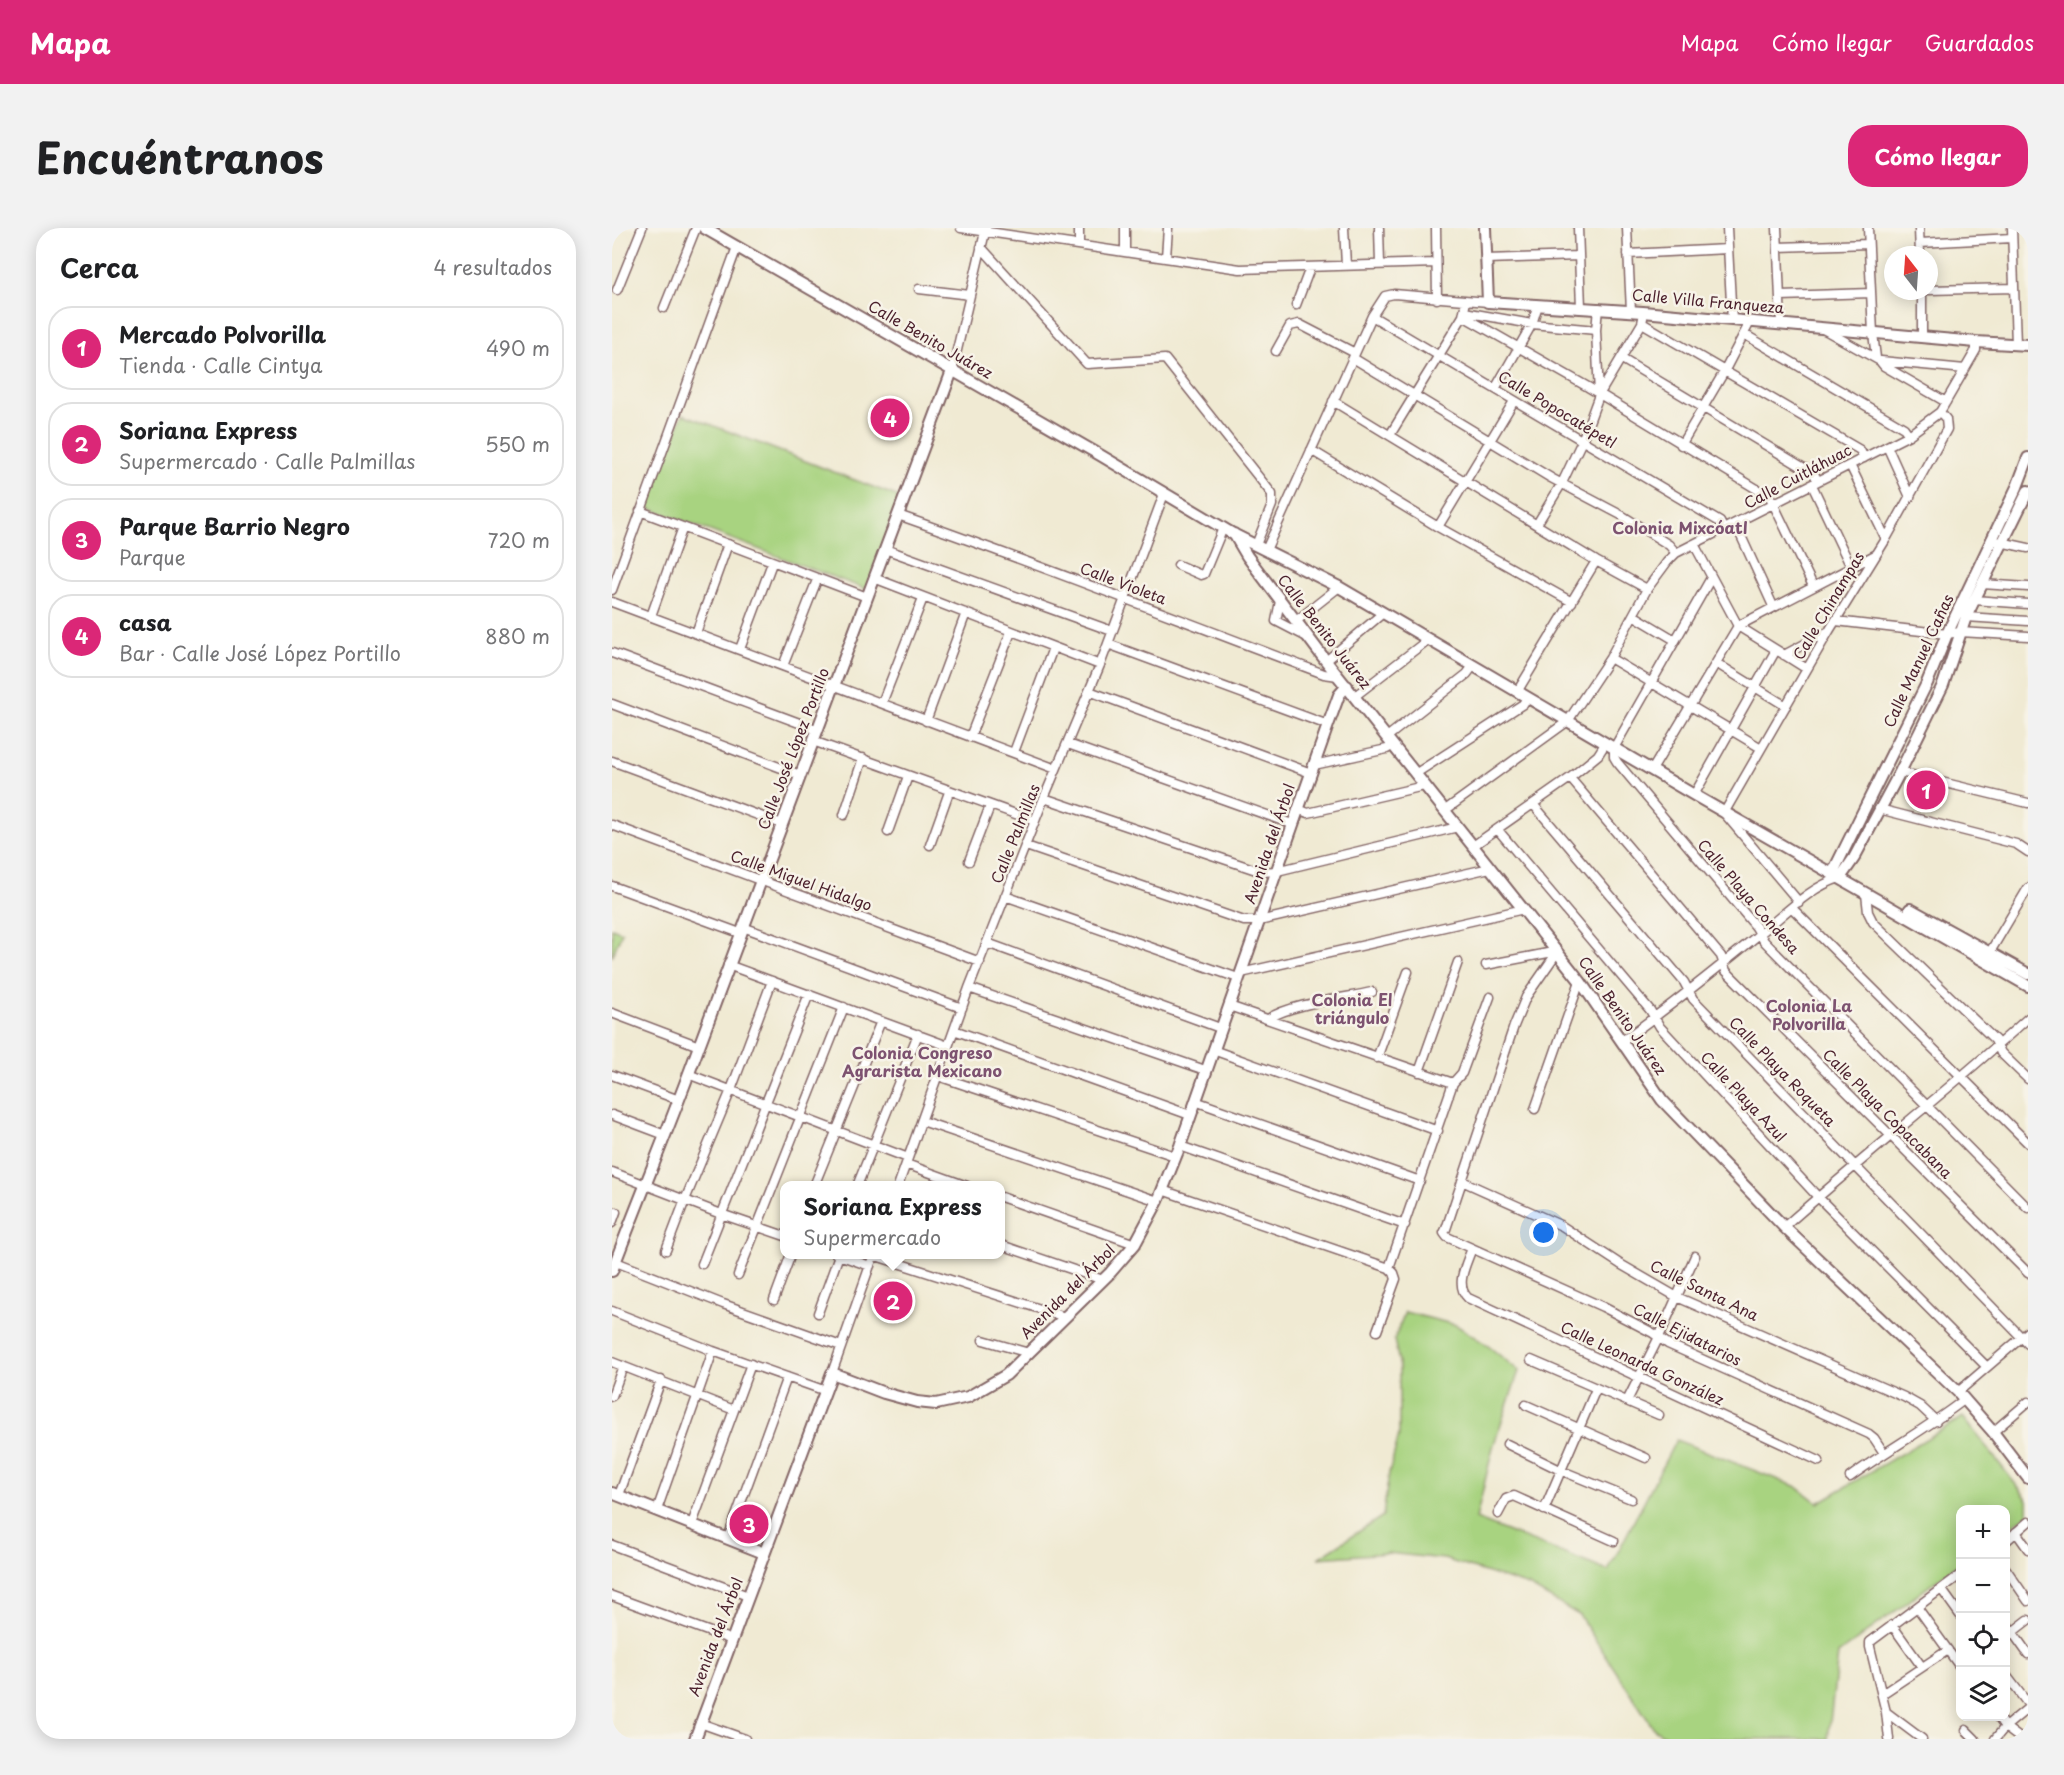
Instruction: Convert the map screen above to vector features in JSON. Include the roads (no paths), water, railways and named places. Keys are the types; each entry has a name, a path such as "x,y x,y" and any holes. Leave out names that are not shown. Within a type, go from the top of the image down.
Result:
{"street":[{"path":"617,290 642,228"},
{"path":"664,308 696,228"},
{"name":"Calle Benito Juárez","path":"704,228 1101,455 1233,534 1339,587 1724,813 1835,875"},
{"path":"961,228 1240,269 1436,263"},
{"path":"1038,228 1038,239"},
{"path":"1079,228 1079,244"},
{"path":"1125,228 1125,251"},
{"path":"1167,257 1168,228"},
{"path":"1344,228 1346,265"},
{"path":"1379,228 1380,264"},
{"path":"1436,228 1437,299"},
{"path":"1485,228 1488,302"},
{"path":"1578,228 1581,307"},
{"path":"1537,524 1562,483 1582,441 1599,395 1622,359 1639,315 1628,254 1627,228"},
{"path":"1727,228 1732,321"},
{"path":"1777,228 1781,323"},
{"path":"1868,228 1873,333 1878,360"},
{"path":"1919,228 1920,243 2012,233 2016,344"},
{"name":"Calle José López Portillo","path":"614,1266 616,1247 646,1185 679,1100 952,371 986,230"},
{"path":"1778,247 1868,244"},
{"path":"612,590 737,247"},
{"path":"981,247 1087,364 1165,360 1272,495 1272,505 1256,545"},
{"path":"1628,254 1728,249"},
{"path":"1486,259 1579,256"},
{"path":"1296,305 1310,268"},
{"path":"1938,290 2014,288"},
{"path":"919,289 970,295"},
{"path":"1781,296 1871,293"},
{"name":"Calle Villa Franqueza","path":"1372,316 1385,296 1394,294 1466,301 1598,308 1639,315 1781,323 2028,345"},
{"path":"1922,300 1922,337"},
{"path":"1390,435 1416,396 1463,314 1466,301"},
{"path":"1495,389 1532,324 1538,305"},
{"path":"1598,308 1596,330 1599,395"},
{"path":"1463,314 1596,330"},
{"path":"1463,314 1770,497 1813,586"},
{"path":"1639,315 1724,372 1860,450 1864,458"},
{"path":"1266,550 1372,316"},
{"name":"Calle Popocatépetl","path":"1372,316 1720,522 1724,530"},
{"path":"1681,444 1724,372 1750,322"},
{"path":"1276,351 1290,326 1299,324 1562,483 1630,521 1669,545 1676,553"},
{"path":"1821,328 1946,402"},
{"path":"1744,334 1904,428 1909,435"},
{"name":"Calle Cuitláhuac","path":"1568,721 1610,658 1647,589 1676,553 1736,525 1909,435 1940,412 1976,350 1976,342"},
{"path":"1622,359 1814,474 1815,483 1851,567"},
{"path":"1878,360 1965,369"},
{"path":"1333,401 1596,561 1647,589"},
{"path":"1438,527 1514,401"},
{"name":"Calle Chinampas","path":"1724,813 1829,631 1886,539 1947,429 1947,419 1940,412"},
{"path":"1887,446 1910,497"},
{"path":"1311,450 1438,527 1572,603"},
{"name":"Calle Manuel Cañas","path":"1835,875 1900,772 1942,685 1966,616 1982,584 2028,458"},
{"path":"1850,465 1886,539"},
{"name":"Calle Palmillas","path":"900,1181 969,988 1044,798 1100,665 1164,494"},
{"name":"Calle Manuel Cañas","path":"1835,875 1927,683 1947,634 1997,541 2027,494"},
{"path":"640,511 817,580 867,597"},
{"name":"Calle Violeta","path":"898,514 1008,553 1125,600 1324,674 1338,676"},
{"path":"1736,525 1773,606"},
{"path":"651,616 684,527"},
{"path":"1178,565 1204,574 1223,528"},
{"name":"Calle Benito Juárez","path":"1233,534 1326,661 1558,951 1662,1100 1784,1227 1961,1396 2027,1474"},
{"path":"1997,541 2028,548"},
{"path":"696,633 728,544"},
{"path":"1695,544 1738,626 1807,669"},
{"path":"885,549 1112,631"},
{"path":"1652,770 1738,626 1875,555"},
{"path":"1415,774 1523,704 1522,695 1596,561"},
{"path":"740,649 772,562"},
{"path":"874,578 1100,665"},
{"path":"1473,846 1570,778 1610,746 1651,682 1712,578"},
{"path":"783,666 817,580"},
{"path":"1974,600 2024,603 2025,587 1982,584"},
{"path":"1296,621 1339,587"},
{"path":"882,703 923,598"},
{"path":"1280,601 1275,621 1310,639"},
{"path":"612,602 1056,769"},
{"path":"926,721 966,614"},
{"path":"1326,661 1383,614"},
{"path":"1633,615 1675,640"},
{"path":"1966,616 2028,621"},
{"path":"1836,621 1947,634 1960,632 2028,636"},
{"path":"1694,795 1729,730 1780,652 1829,631"},
{"path":"969,737 1011,632"},
{"path":"1355,696 1429,639"},
{"path":"1108,644 1328,725"},
{"path":"1014,752 1053,648"},
{"path":"612,653 818,730"},
{"path":"1610,658 1761,748"},
{"path":"1716,663 1786,706"},
{"path":"1089,691 1312,769 1387,749 1390,741 1467,674 1473,666"},
{"name":"Avenida del Árbol","path":"695,1739 832,1373 884,1393 917,1402 936,1404 968,1397 1006,1375 1103,1280 1135,1244 1158,1201 1177,1151 1328,725 1339,695 1347,686"},
{"path":"612,704 800,775"},
{"path":"1444,811 1568,721"},
{"path":"813,741 949,792 1035,821"},
{"path":"1068,744 1292,824"},
{"name":"Calle Playa Condesa","path":"1610,746 1622,771 1756,927 1759,935 2028,1208"},
{"path":"844,815 862,758"},
{"path":"612,761 782,824"},
{"path":"1900,772 2028,802"},
{"path":"888,832 908,776"},
{"name":"Calle Playa Copacabana","path":"1570,778 1721,956 1726,971 2028,1274"},
{"path":"1298,809 1308,813 1424,786"},
{"path":"930,845 949,792"},
{"path":"1044,798 1262,872 1277,871 1458,827"},
{"name":"Calle Playa Roqueta","path":"1533,804 1684,982 1701,1008 1854,1167 2025,1334 2028,1344"},
{"path":"969,861 990,806"},
{"path":"1879,808 2016,844 2028,852"},
{"path":"1724,813 1796,905 2028,1143"},
{"name":"Calle Miguel Hidalgo","path":"612,825 980,962"},
{"name":"Calle Playa Azul","path":"1498,830 1655,1017 1659,1027 1818,1197 1987,1367"},
{"path":"1026,846 1244,921 1259,921 1490,868"},
{"path":"1835,875 1866,894 1910,913"},
{"path":"1622,1041 1835,875"},
{"path":"1835,875 1910,913 1973,949 2028,986"},
{"path":"612,886 962,1008"},
{"path":"1990,952 2028,888"},
{"path":"1866,894 1868,912 1873,922 1995,1040 2001,1053 2028,1079"},
{"path":"1005,896 1240,976 1524,909"},
{"path":"987,943 1220,1028"},
{"path":"1973,949 1990,952 2028,974"},
{"path":"1486,965 1558,951"},
{"path":"1462,1181 1514,1026 1526,997 1558,951"},
{"path":"1419,1072 1458,962"},
{"path":"728,965 948,1046"},
{"path":"1377,1058 1408,972"},
{"path":"666,1251 772,981"},
{"path":"1535,1109 1558,1038 1580,981"},
{"path":"969,988 1206,1070"},
{"path":"1268,1019 1277,1013 1372,992"},
{"path":"702,1264 808,994"},
{"path":"1389,1268 1453,1083 1462,1073 1490,997"},
{"path":"1229,1006 1453,1083"},
{"path":"738,1275 844,1007"},
{"path":"612,1013 699,1046"},
{"path":"1784,1227 1962,1077 2028,1018"},
{"path":"816,1181 881,1021"},
{"path":"954,1030 1190,1115"},
{"path":"859,1181 918,1034"},
{"path":"1213,1050 1438,1131"},
{"path":"688,1074 838,1131 957,1181"},
{"path":"612,1076 679,1100"},
{"path":"938,1076 1405,1225"},
{"path":"1195,1101 1420,1181"},
{"path":"612,1115 665,1135"},
{"path":"922,1121 1158,1201"},
{"path":"612,1172 780,1234"},
{"name":"Calle Ejidatarios","path":"1462,1181 1444,1233 1447,1237 1603,1307 1668,1344 1869,1434 1884,1453"},
{"name":"Calle Santa Ana","path":"1462,1181 1562,1226 1620,1264 1677,1297 1904,1397 1920,1406 1936,1421"},
{"path":"1162,1190 1389,1268 1396,1279 1377,1331"},
{"path":"1005,1198 1135,1244"},
{"path":"612,1222 616,1212"},
{"path":"1005,1246 1103,1280"},
{"name":"Calle Leonarda González","path":"1472,1248 1461,1286 1462,1293 1468,1298 1819,1461"},
{"path":"1627,1401 1695,1256"},
{"path":"774,1299 789,1259"},
{"path":"818,1313 836,1259"},
{"path":"849,1259 870,1266"},
{"path":"832,1373 873,1259"},
{"path":"886,1259 1065,1317"},
{"path":"614,1266 841,1346"},
{"path":"612,1311 713,1351 826,1391"},
{"path":"1850,1477 1936,1421 1987,1367 2025,1334"},
{"path":"982,1340 1029,1353"},
{"path":"657,1510 713,1351"},
{"path":"1531,1360 1659,1415"},
{"path":"612,1362 734,1410"},
{"path":"692,1524 751,1364"},
{"path":"612,1396 623,1366"},
{"path":"728,1538 787,1377"},
{"path":"661,1380 616,1494 764,1553"},
{"path":"1544,1509 1596,1389"},
{"path":"1993,1432 2028,1402"},
{"path":"1526,1405 1646,1458"},
{"path":"1508,1444 1560,1470 1631,1499"},
{"path":"1498,1514 1506,1499 1514,1496 1614,1541"},
{"path":"2010,1537 2028,1522"},
{"path":"2016,1532 2028,1549"},
{"path":"612,1545 748,1596"},
{"path":"2010,1575 2028,1601"},
{"path":"1889,1739 1886,1713 1870,1642 1956,1578"},
{"path":"1942,1590 1959,1613"},
{"path":"612,1596 732,1640"},
{"path":"1917,1607 1956,1661"},
{"path":"2010,1633 2028,1620"},
{"path":"1892,1625 1922,1667"},
{"path":"2010,1635 2028,1654"},
{"path":"1882,1694 1948,1650"},
{"path":"1995,1739 2028,1706 2010,1681"},
{"path":"1886,1713 1922,1739"},
{"path":"2001,1721 2005,1727 2021,1739"},
{"path":"700,1723 745,1739"},
{"path":"1966,1730 1975,1739"}],"place":[{"name":"casa","path":"890,418"},
{"name":"Mercado Polvorilla","path":"1926,790"},
{"name":"Soriana Express","path":"893,1301"},
{"name":"Parque Barrio Negro","path":"749,1524"}],"district":[{"name":"Colonia Mixcóatl","path":"1680,528"},
{"name":"Colonia El triángulo","path":"1352,1009"},
{"name":"Colonia La Polvorilla","path":"1809,1015"},
{"name":"Colonia Congreso Agrarista Mexicano","path":"922,1062"}]}
